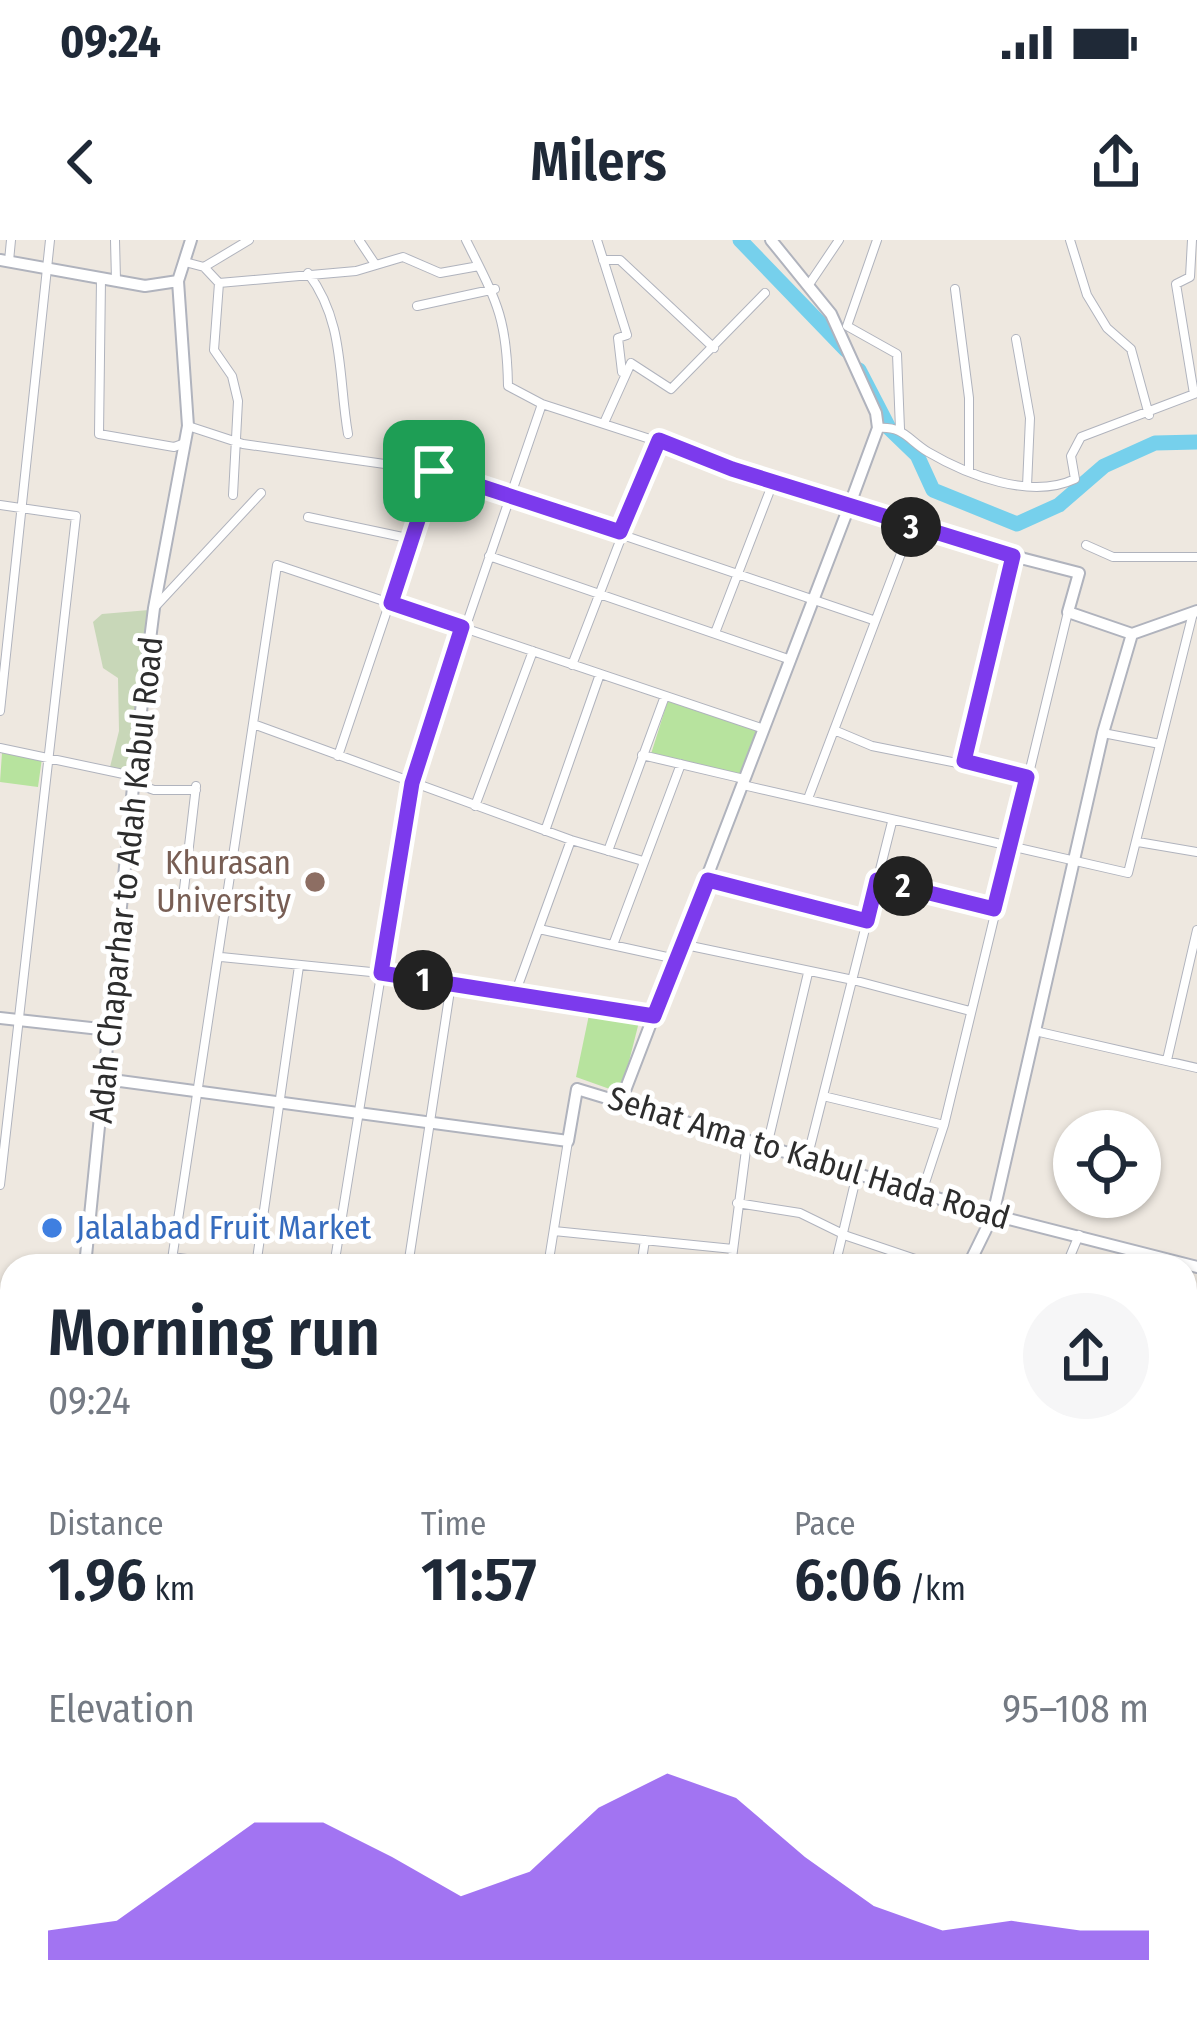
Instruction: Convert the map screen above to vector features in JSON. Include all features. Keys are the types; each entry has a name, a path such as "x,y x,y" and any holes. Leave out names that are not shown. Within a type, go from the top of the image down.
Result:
{"main road":[{"path":"4,261 145,286 178,281 191,240"},
{"path":"621,1101 878,428 831,314 771,240"},
{"name":"Adah Chaparhar to Adah Kabul Road","path":"86,1254 154,608 188,426 178,281"},
{"path":"850,504 911,527 1078,574 1068,612 1132,634 1195,612"},
{"path":"974,1254 993,1215 1103,733 1132,634"},
{"path":"0,1018 109,1030"},
{"name":"Sehat Ama to Kabul Hada Road","path":"105,1079 568,1141 577,1089 993,1215 1151,1254"}],"street":[{"path":"4,261 10,240"},
{"path":"0,710 50,240"},
{"path":"115,240 116,280"},
{"path":"204,267 249,240"},
{"path":"359,240 375,264"},
{"path":"466,240 494,289 506,327 508,386 542,404 850,504"},
{"path":"597,240 627,335 618,338 623,375"},
{"path":"810,283 838,240"},
{"path":"877,240 847,326 897,354 900,429"},
{"path":"1070,240 1087,295 1107,328 1131,349 1149,415"},
{"path":"878,428 900,429 924,449 969,470 1027,486 1069,483 1076,474 1071,456 1081,437 1196,394 1177,284 1191,274 1192,240"},
{"path":"219,283 356,271 403,257 440,272 479,266"},
{"path":"603,260 620,260 714,348"},
{"path":"185,262 204,267 219,283 214,350 232,376 238,401 233,495"},
{"path":"308,273 326,296 338,336 348,434"},
{"path":"101,279 99,434 174,447 184,442"},
{"path":"417,306 494,289"},
{"path":"955,289 969,398 969,470"},
{"path":"604,424 631,362 671,389 765,292"},
{"path":"1016,339 1030,418 1027,486"},
{"path":"336,1254 412,783 542,404"},
{"path":"188,426 234,439 434,471 873,620"},
{"path":"572,664 659,440"},
{"path":"338,756 434,471"},
{"path":"715,633 774,479"},
{"path":"154,608 261,493"},
{"path":"0,505 76,516 0,1185"},
{"path":"308,517 412,538"},
{"path":"809,796 911,527"},
{"path":"1087,545 1113,557 1197,557"},
{"path":"489,556 791,660"},
{"path":"964,761 1013,556"},
{"path":"172,1254 278,565 765,729"},
{"path":"922,1192 944,1126 1007,847 1068,612"},
{"path":"642,754 892,822 1128,873 1195,612"},
{"path":"476,806 533,651"},
{"path":"544,831 600,674"},
{"path":"608,851 665,696"},
{"path":"256,724 544,831 643,861"},
{"path":"834,730 872,746 1027,777"},
{"path":"1103,733 1160,744"},
{"path":"0,748 51,755 133,779 139,788 196,788 184,889"},
{"path":"614,945 680,764"},
{"path":"807,1161 892,822"},
{"path":"516,992 571,840"},
{"path":"1138,842 1197,852"},
{"path":"708,880 867,921"},
{"path":"877,880 994,909"},
{"path":"539,929 676,959"},
{"path":"1167,1060 1197,930"},
{"path":"681,944 853,980 970,1011"},
{"path":"221,957 381,973 654,1016"},
{"path":"258,1254 299,966"},
{"path":"767,1146 808,973"},
{"path":"410,1254 451,984"},
{"path":"1033,1030 1197,1068"},
{"path":"823,1096 944,1126"},
{"path":"550,1254 568,1141"},
{"path":"733,1254 747,1142"},
{"path":"840,1254 857,1174"},
{"path":"737,1204 800,1213 900,1254"},
{"path":"554,1231 734,1249"},
{"path":"1071,1254 1079,1234"},
{"path":"643,1254 645,1240"}],"green space":[{"path":"149,610 129,771 110,767 119,731 118,678 103,668 93,622 102,614"},
{"path":"668,700 760,729 741,775 651,754"},
{"path":"2,753 42,758 38,787 0,782"},
{"path":"590,1010 640,1018 621,1093 576,1077"}],"waterway":[{"path":"740,240 846,350"},
{"path":"859,370 889,428 917,455 933,490 1017,524 1059,505 1104,466 1155,443 1197,442"}],"place":[{"name":"Khurasan University","path":"315,882"},
{"name":"Jalalabad Fruit Market","path":"52,1228"}],"route":[{"path":"659,440 732,469 1013,556 964,761 1027,777 994,909 877,880 867,921 708,880 654,1016 381,973 412,783 462,627 391,603 434,471 620,532 659,440"}]}
